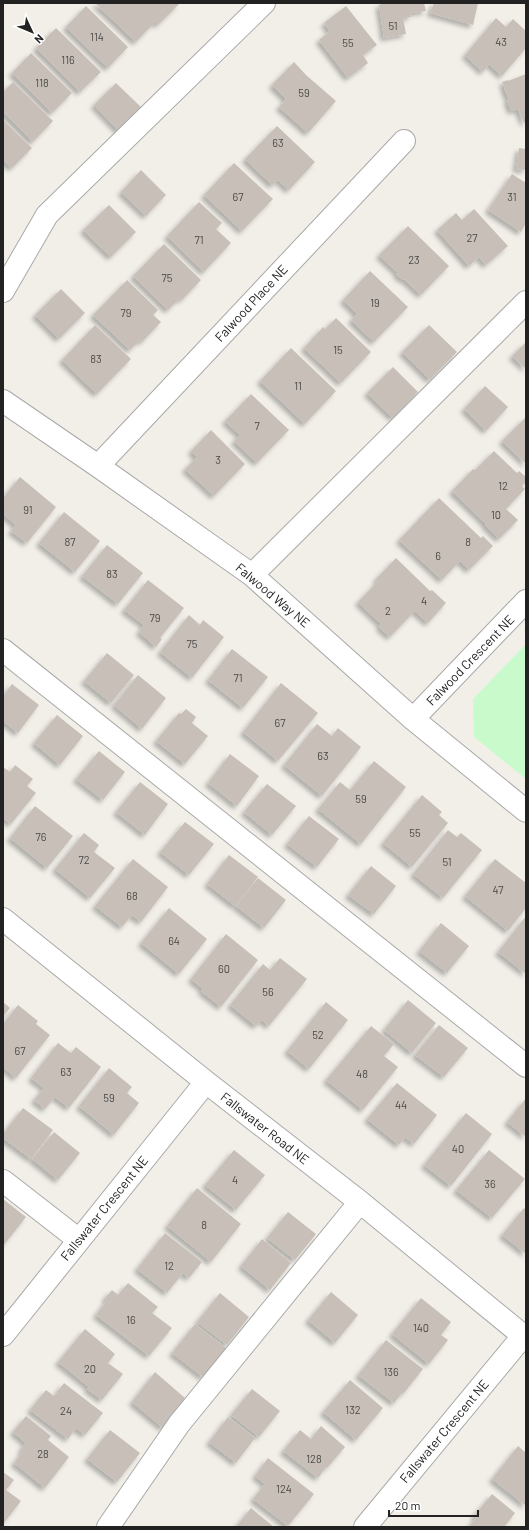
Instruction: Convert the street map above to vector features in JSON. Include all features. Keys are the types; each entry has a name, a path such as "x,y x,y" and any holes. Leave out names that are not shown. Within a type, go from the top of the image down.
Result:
{"street":[{"path":"3,291 47,215 264,3"},
{"name":"Falwood Place NE","path":"98,466 404,140"},
{"path":"252,576 526,302"},
{"name":"Falwood Way NE","path":"3,401 98,466 252,576 413,719 526,811"},
{"name":"Falwood Crescent NE","path":"413,719 526,601"},
{"path":"3,650 526,1066"},
{"name":"Fallswater Road NE","path":"3,919 206,1082 360,1202 525,1336"},
{"name":"Fallswater Crescent NE","path":"3,1335 206,1082"},
{"path":"3,1181 78,1240"},
{"path":"108,1527 179,1424 360,1202"},
{"name":"Fallswater Crescent NE","path":"365,1527 525,1336"}],"green space":[{"path":"526,644 526,779 474,737 473,699"}],"building":[{"path":"95,3 180,3 158,25 155,22 136,42"},
{"path":"384,3 424,3 426,11 410,13 411,17 403,18 406,34 384,38 379,5"},
{"path":"434,3 478,3 473,25 430,13"},
{"path":"86,6 128,47 108,68 66,27"},
{"path":"346,6 377,45 363,55 368,63 348,78 319,40 330,31 324,23"},
{"path":"496,18 506,27 513,19 526,31 526,48 502,76 489,64 483,72 465,55"},
{"path":"56,28 101,72 80,92 36,48"},
{"path":"31,53 72,93 52,113 12,73"},
{"path":"294,62 306,75 336,101 308,133 279,107 286,99 272,85"},
{"path":"526,74 526,122 524,123 518,109 511,111 507,100 509,99 502,82"},
{"path":"13,82 53,121 33,142 3,112 3,92"},
{"path":"116,83 142,108 119,131 94,105"},
{"path":"3,120 32,148 12,168 3,160"},
{"path":"277,126 315,162 289,190 278,180 272,185 245,159"},
{"path":"519,148 526,149 526,170 516,169"},
{"path":"234,163 273,199 242,231 204,195"},
{"path":"141,170 166,195 146,216 121,192"},
{"path":"512,174 526,183 526,223 521,232 488,210"},
{"path":"199,202 222,223 216,229 231,243 204,272 167,236"},
{"path":"109,205 136,232 111,257 83,230"},
{"path":"474,209 508,246 486,265 479,257 469,266 437,230 456,213 462,220"},
{"path":"408,226 449,266 421,295 404,279 403,280 396,274 398,273 379,255"},
{"path":"164,244 201,280 182,300 180,298 168,310 133,276"},
{"path":"370,271 408,307 374,342 351,320 357,314 343,300"},
{"path":"127,280 158,310 153,315 161,322 142,342 140,340 130,350 93,315"},
{"path":"61,289 85,313 59,339 35,315"},
{"path":"336,318 371,352 341,383 304,348 323,327 325,329"},
{"path":"95,325 131,359 97,394 62,360"},
{"path":"429,325 457,352 430,380 402,352"},
{"path":"526,342 526,369 512,356"},
{"path":"291,348 336,391 305,424 260,381"},
{"path":"393,367 418,392 393,418 367,393"},
{"path":"485,386 508,407 486,431 464,409"},
{"path":"251,394 289,430 257,463 234,441 240,435 225,421"},
{"path":"526,417 526,464 502,441"},
{"path":"211,430 245,464 214,496 185,469 197,457 191,451"},
{"path":"494,451 517,473 519,471 526,477 526,482 522,486 525,489 506,509 518,520 499,539 485,525 486,524 452,491 473,469 475,470"},
{"path":"20,477 56,507 27,543 11,531 16,525 3,514 3,498"},
{"path":"439,498 481,538 483,536 493,546 469,570 460,561 442,580 399,540"},
{"path":"64,512 100,541 75,572 39,543"},
{"path":"107,545 143,573 118,604 82,576"},
{"path":"396,558 430,591 432,590 446,603 428,623 415,611 390,637 379,627 381,624 358,602 378,581 376,579"},
{"path":"148,580 184,608 160,638 162,639 156,647 139,632 144,625 124,610"},
{"path":"189,615 200,625 203,620 224,637 192,678 160,652"},
{"path":"232,649 268,677 243,708 208,680"},
{"path":"107,653 134,675 111,703 84,681"},
{"path":"138,675 166,698 142,729 114,705"},
{"path":"281,683 318,713 278,761 243,732"},
{"path":"12,684 39,705 18,733 3,721 3,696"},
{"path":"186,709 196,717 192,723 208,736 185,764 156,741 179,713 181,714"},
{"path":"57,715 83,736 60,765 34,743"},
{"path":"317,724 332,736 338,728 361,747 322,796 284,765"},
{"path":"99,751 125,772 103,800 76,779"},
{"path":"230,754 259,776 237,806 208,783"},
{"path":"374,761 406,787 361,844 318,809 340,782 350,790"},
{"path":"15,765 33,779 27,786 36,793 11,824 3,818 3,767 10,772"},
{"path":"140,782 168,804 145,835 116,812"},
{"path":"267,784 296,806 272,835 244,812"},
{"path":"422,795 442,812 439,815 448,823 412,867 383,843"},
{"path":"35,806 73,836 47,868 10,838"},
{"path":"309,816 339,839 317,867 287,844"},
{"path":"185,822 214,844 189,875 160,852"},
{"path":"448,830 457,837 461,833 482,850 443,898 413,874"},
{"path":"84,833 99,845 94,852 115,868 90,898 55,869"},
{"path":"229,855 258,877 235,906 207,884"},
{"path":"133,859 168,887 141,922 132,915 122,927 95,906"},
{"path":"495,859 526,883 526,908 508,931 465,896"},
{"path":"371,866 396,886 374,914 348,895"},
{"path":"258,878 286,900 264,928 236,906"},
{"path":"169,908 207,939 179,974 141,943"},
{"path":"526,916 526,974 498,952"},
{"path":"441,923 469,946 447,973 419,951"},
{"path":"226,934 258,960 221,1007 201,991 203,989 191,979"},
{"path":"280,958 307,979 269,1026 262,1020 256,1026 230,1005 263,964 270,970"},
{"path":"408,1000 436,1023 412,1053 384,1030"},
{"path":"3,1002 10,1008 3,1016"},
{"path":"326,1002 348,1020 309,1069 287,1051"},
{"path":"18,1005 38,1021 36,1024 50,1035 16,1078 3,1067 3,1024"},
{"path":"439,1025 468,1048 444,1077 415,1055"},
{"path":"371,1026 394,1044 384,1056 398,1067 363,1110 326,1080"},
{"path":"58,1043 71,1053 76,1047 101,1067 69,1108 55,1097 45,1109 34,1100 44,1088 31,1078"},
{"path":"109,1068 132,1087 127,1093 139,1103 114,1135 79,1106"},
{"path":"397,1083 437,1115 414,1144 405,1137 399,1145 367,1119"},
{"path":"526,1098 526,1137 507,1122"},
{"path":"23,1108 53,1130 31,1159 3,1138 3,1134"},
{"path":"466,1113 492,1134 451,1186 424,1165"},
{"path":"54,1132 80,1153 58,1180 32,1159"},
{"path":"234,1150 265,1175 236,1210 205,1185"},
{"path":"489,1150 525,1179 492,1218 456,1190"},
{"path":"197,1188 241,1224 211,1262 167,1226"},
{"path":"3,1199 26,1217 3,1246"},
{"path":"524,1208 526,1210 526,1254 502,1235"},
{"path":"288,1212 316,1234 295,1260 267,1238"},
{"path":"165,1233 202,1262 189,1278 183,1273 167,1293 137,1269"},
{"path":"262,1239 291,1263 270,1290 241,1266"},
{"path":"128,1283 158,1307 152,1313 172,1328 149,1356 96,1315 107,1300 105,1298 112,1290 118,1295"},
{"path":"331,1292 358,1315 335,1343 308,1320"},
{"path":"220,1293 249,1317 227,1345 197,1322"},
{"path":"421,1298 451,1322 441,1335 448,1340 429,1364 392,1334"},
{"path":"195,1324 226,1348 203,1377 172,1353"},
{"path":"85,1329 115,1354 108,1363 123,1374 102,1400 87,1389 89,1387 58,1362"},
{"path":"386,1340 423,1369 394,1403 358,1375"},
{"path":"155,1372 185,1398 163,1428 132,1402"},
{"path":"350,1380 383,1408 356,1440 323,1412"},
{"path":"64,1383 103,1413 85,1435 76,1428 68,1439 30,1410 46,1390 54,1396"},
{"path":"252,1389 280,1411 259,1437 231,1415"},
{"path":"26,1416 51,1436 48,1440 69,1457 45,1488 14,1463 23,1451 21,1449 26,1443 13,1432"},
{"path":"228,1417 255,1438 236,1463 209,1442"},
{"path":"321,1426 345,1447 318,1478 283,1451 300,1430 311,1439"},
{"path":"110,1430 140,1453 117,1482 87,1459"},
{"path":"518,1446 526,1453 526,1506 492,1479"},
{"path":"268,1458 314,1494 288,1526 253,1499 265,1484 255,1476"},
{"path":"3,1472 14,1480 6,1490 21,1501 3,1524"},
{"path":"492,1494 515,1513 504,1527 469,1527 476,1518 474,1516"},
{"path":"251,1508 274,1527 236,1527"}]}
